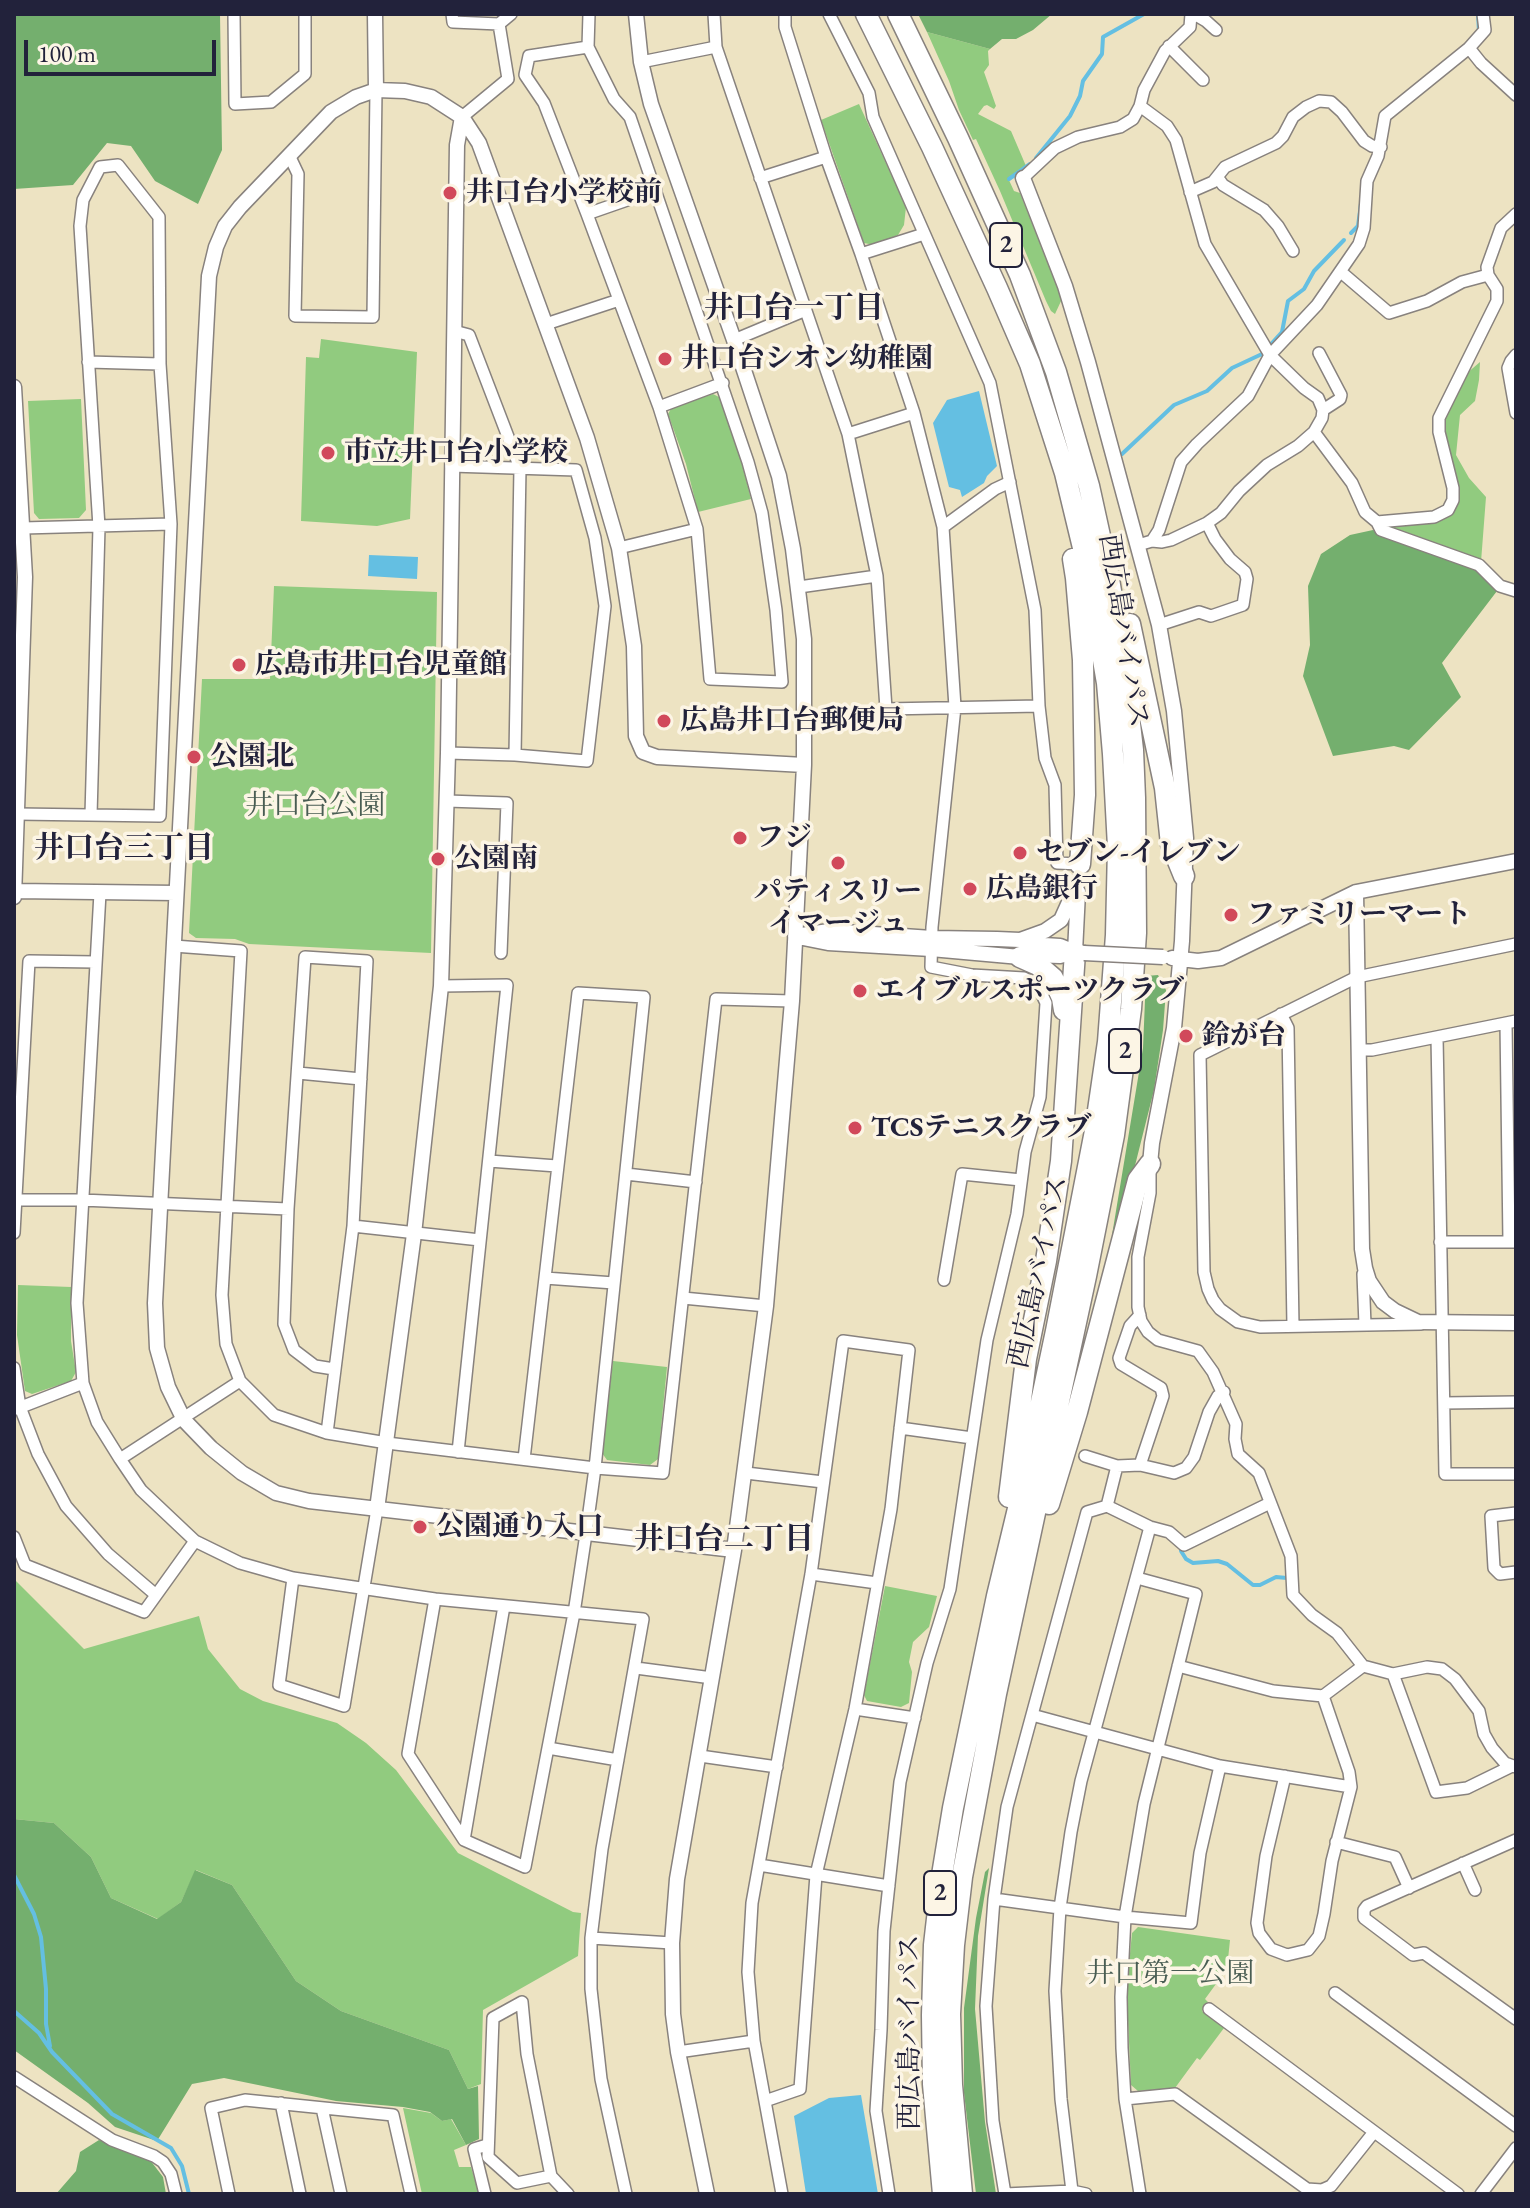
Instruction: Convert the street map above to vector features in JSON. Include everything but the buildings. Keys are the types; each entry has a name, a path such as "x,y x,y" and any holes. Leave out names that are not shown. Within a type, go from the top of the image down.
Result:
{"highway":[{"name":"西広島バイパス","path":"866,14 932,147 1030,364 1065,473 1096,610 1107,683 1118,847 1108,1042 1085,1190 953,1808 934,1945 933,2084 943,2194"},
{"name":"西広島バイパス","path":"898,14 1020,275 1056,372 1089,486 1107,568 1122,654 1135,798 1136,933 1132,994 1114,1135 1014,1610 962,1877 950,2014 952,2085 962,2194"},
{"path":"1030,364 1076,578 1085,795 1079,872"},
{"path":"1089,486 1121,584 1165,788 1171,844 1184,876"},
{"path":"1020,949 1058,985 1068,1054"},
{"path":"997,1596 1026,1359 1046,1261 1061,1161 1068,1054 1080,952"},
{"path":"1014,1610 1077,1412 1138,1180 1150,1164"}],"street":[{"path":"234,14 235,104 271,102 305,74 305,14"},
{"path":"289,155 298,174 295,316 373,317 375,14"},
{"path":"452,14 453,22 499,24 511,14"},
{"path":"588,47 529,56 525,75 544,103 587,214 659,407 697,529 710,679 782,682 776,610 762,513 748,462 630,117 614,99 588,47 589,14"},
{"path":"636,14 641,62 651,104 779,476 799,587 804,639 804,765 792,1001 766,1306 746,1473 677,1879 672,1943 673,2014 678,2052 707,2194"},
{"path":"714,14 716,47 848,434 877,576 886,709 1039,706"},
{"path":"785,14 785,27 826,157 914,413 943,527 955,707 931,967 972,975 1024,978 1038,986 1046,1003 1040,1097 1025,1152 1017,1214 987,1340 950,1589 927,1663 900,1782 884,1931 876,2111 889,2194"},
{"path":"829,14 869,93 873,117 990,383 1035,610 1039,706 1045,758 1055,785 1057,863 1079,872"},
{"path":"1216,30 1193,14 1190,27 1169,46 1144,90 1133,119 1127,124 1078,137 1055,148 1023,178 1075,316 1145,543 1178,740 1185,821 1179,959 1174,1028 1152,1143 1150,1193 1138,1257 1140,1315 1148,1332 1158,1340 1198,1351 1224,1392 1236,1424 1238,1454 1257,1469 1291,1556 1293,1595 1312,1615 1337,1633 1363,1666 1393,1674 1432,1666 1446,1672 1465,1690 1479,1711 1484,1734 1492,1748 1505,1763 1514,1767"},
{"path":"1145,543 1159,530 1181,462 1248,396 1268,351 1317,305 1359,244 1367,181 1381,147 1382,121 1388,112 1416,93 1469,48 1485,30 1483,14"},
{"path":"293,1578 279,1685 344,1706 387,1443 441,986 448,753 457,145 462,117 508,79 499,24"},
{"path":"1169,46 1203,80"},
{"path":"641,62 716,47"},
{"path":"1469,48 1516,95"},
{"path":"734,1550 309,1501 276,1493 242,1473 211,1448 184,1420 168,1387 157,1348 155,1303 159,1203 209,276 225,226 331,112 356,97 376,90 405,91 431,97 462,117 479,143 587,438 619,548 634,646 636,736 643,752 657,757 804,765"},
{"path":"1190,192 1213,182 1225,167 1281,139 1293,117 1319,101 1331,102 1364,141 1381,147"},
{"path":"1140,106 1173,135 1205,244 1268,351 1294,379 1318,398 1323,410 1314,432 1267,465 1221,513 1171,540 1145,543"},
{"path":"760,178 826,157"},
{"path":"17,814 160,816 171,524 160,364 159,217 118,165 100,167 83,200 80,226 99,527 91,815"},
{"path":"1218,178 1223,185 1264,210 1293,251"},
{"path":"587,214 656,190"},
{"path":"1377,522 1434,517 1444,513 1451,505 1453,488 1439,432 1439,418 1497,301 1497,289 1488,275 1487,267 1501,228 1516,214"},
{"path":"861,254 924,234"},
{"path":"1341,272 1389,313 1427,301 1462,282 1488,275"},
{"path":"546,324 619,300"},
{"path":"734,340 806,310"},
{"path":"454,331 469,335 520,468 515,755"},
{"path":"1319,353 1341,395 1340,399 1323,410"},
{"path":"1516,355 1508,368 1516,413"},
{"path":"88,362 160,364"},
{"path":"659,407 723,383"},
{"path":"14,387 25,577 14,894 176,893"},
{"path":"848,434 914,413"},
{"path":"1314,432 1352,483 1365,512 1381,530 1479,565 1500,586 1516,591"},
{"path":"448,753 587,761 605,606 595,538 576,470 451,466"},
{"path":"943,527 995,489 1010,482"},
{"path":"1159,625 1199,612 1211,616 1243,605 1247,579 1245,572 1230,559 1207,523"},
{"path":"23,528 171,524"},
{"path":"619,548 697,529"},
{"path":"799,587 877,576"},
{"path":"447,801 507,803 501,953"},
{"path":"795,936 829,931 1020,949 1031,955 1060,956 1080,952 1206,961 1221,958 1356,892 1516,861"},
{"path":"1020,949 1061,920 1079,872"},
{"path":"1079,872 1080,952"},
{"path":"1356,892 1365,1325"},
{"path":"100,893 77,1303 83,1383 97,1422 141,1490 195,1541 240,1563 293,1578 435,1599 643,1619 602,1849 591,1938 591,1989 601,2079 626,2194"},
{"path":"1516,944 1357,977 1200,1055 1204,1272 1213,1300 1228,1316 1249,1325 1516,1323"},
{"path":"174,946 241,951 222,1295 226,1344 240,1381 274,1415 327,1433 595,1468 663,1473 716,999 792,1001"},
{"path":"327,1433 353,1226 367,961 305,957 288,1209 284,1324 294,1350 315,1366 334,1369"},
{"path":"14,1233 29,961 95,962"},
{"path":"441,986 507,985 458,1452"},
{"path":"435,1599 408,1754 464,1840 525,1867 574,1613 586,1534 644,997 578,993 524,1459"},
{"path":"1281,1014 1288,1028 1293,1326"},
{"path":"1359,1050 1511,1022 1513,1242 1440,1242"},
{"path":"1437,1037 1440,1242 1436,1324 1444,1403 1445,1474 1516,1474"},
{"path":"298,1073 361,1079"},
{"path":"489,1161 557,1166"},
{"path":"626,1174 696,1182"},
{"path":"944,1280 962,1174 1021,1180"},
{"path":"16,1200 288,1209"},
{"path":"353,1226 480,1240"},
{"path":"1362,1249 1369,1281 1383,1302 1408,1319 1436,1324"},
{"path":"545,1278 614,1283"},
{"path":"683,1298 766,1306"},
{"path":"1140,1315 1130,1326 1119,1358 1121,1364 1158,1385 1163,1392 1140,1465"},
{"path":"765,2101 800,2089 816,1875 855,1709 891,1509 909,1350 843,1341 811,1574 752,1903 748,1972 754,2041 782,2194"},
{"path":"14,1368 17,1408 66,1506 108,1554 156,1595"},
{"path":"120,1459 240,1381"},
{"path":"17,1408 83,1383"},
{"path":"1085,1456 1117,1466 1140,1465 1174,1473 1186,1468 1194,1457 1209,1412 1224,1392"},
{"path":"1444,1403 1516,1402"},
{"path":"900,1428 972,1438"},
{"path":"1107,1506 1117,1466"},
{"path":"746,1473 823,1482"},
{"path":"1086,2194 1072,2191 1005,2194 993,2121 986,2006 994,1899 1007,1807 1087,1512 1107,1506 1150,1527 1169,1532 1184,1545 1270,1503"},
{"path":"1516,1513 1491,1516 1494,1568 1500,1574 1516,1572"},
{"path":"1072,2191 1061,2099 1055,1991 1060,1908 1071,1832 1094,1731 1150,1527"},
{"path":"14,1537 25,1565 144,1612 195,1541"},
{"path":"811,1574 877,1583"},
{"path":"1137,1578 1196,1594 1137,1836 1125,1917 1121,2022 1125,2099 1140,2194"},
{"path":"464,1840 504,1606"},
{"path":"1178,1666 1283,1693 1323,1696 1363,1666"},
{"path":"636,1668 712,1678"},
{"path":"1393,1674 1436,1792 1467,1788 1514,1767"},
{"path":"1285,1776 1266,1856 1258,1913 1259,1933 1271,1949 1295,1954 1308,1950 1319,1936 1336,1842 1351,1787 1349,1772 1323,1696"},
{"path":"855,1709 915,1718"},
{"path":"1032,1715 1220,1766 1351,1787"},
{"path":"548,1748 618,1760"},
{"path":"700,1756 777,1767"},
{"path":"994,1899 1191,1923 1200,1853 1220,1766"},
{"path":"1516,1840 1364,1910 1364,1918 1413,1955 1424,1953 1516,2019"},
{"path":"1336,1842 1395,1857 1409,1888"},
{"path":"1463,1863 1475,1890"},
{"path":"759,1865 889,1886"},
{"path":"591,1938 672,1943"},
{"path":"1335,1993 1516,2126"},
{"path":"551,2176 517,2183 488,2157 493,2018 522,2002 527,2054 551,2176 568,2194"},
{"path":"1209,2009 1458,2194"},
{"path":"678,2052 754,2041"},
{"path":"14,2077 112,2140 163,2162 171,2174 176,2194"},
{"path":"1125,2099 1175,2094 1303,2190 1322,2190 1331,2186 1374,2132"},
{"path":"229,2194 211,2108 245,2100 393,2115 411,2194"},
{"path":"281,2103 300,2194"},
{"path":"322,2108 341,2194"},
{"path":"485,2194 474,2149 487,2145"},
{"path":"1481,2194 1516,2148"}],"green space":[{"path":"14,14 220,14 222,150 198,204 155,181 131,146 107,143 73,185 14,189"},
{"path":"918,14 1052,14 1033,30 1016,39 1002,39 990,49 927,32"},
{"path":"927,32 990,49 989,65 984,72 996,106 994,109 984,106 978,114 1011,131 1026,166 1008,178 1014,191 1020,193 1062,299 1055,314 1046,301 976,139 973,140 959,110"},
{"path":"859,104 906,207 904,225 898,235 874,245 864,243 821,120"},
{"path":"321,339 417,352 410,519 377,526 301,521 306,357 319,358"},
{"path":"1480,362 1475,401 1460,415 1456,455 1469,478 1486,497 1481,562 1382,527 1442,519 1454,507 1457,489 1452,459 1441,432 1445,412 1466,374"},
{"path":"713,394 721,398 736,440 751,499 698,512 686,464 668,414 672,407"},
{"path":"81,399 86,510 79,518 39,519 34,513 28,401"},
{"path":"1373,530 1474,569 1497,591 1442,663 1461,697 1409,750 1394,746 1333,756 1303,676 1310,645 1308,586 1321,554 1350,535"},
{"name":"井口台公園","path":"274,586 437,592 431,953 249,944 235,939 196,938 189,933 202,679 270,679"},
{"path":"1158,975 1166,990 1154,1090 1114,1249 1112,1235 1143,1048 1146,976"},
{"path":"18,1285 71,1287 71,1341 76,1372 71,1381 32,1394 25,1391 17,1335"},
{"path":"613,1361 667,1367 658,1459 650,1465 607,1460 602,1453"},
{"path":"14,1579 84,1649 199,1616 208,1649 240,1689 263,1701 337,1723 366,1743 396,1770 458,1853 573,1912 581,1913 578,1956 483,2010 481,2084 468,2089 449,2050 341,2011 296,1981 232,1885 196,1870 181,1902 158,1919 111,1898 91,1857 54,1823 14,1819"},
{"path":"885,1586 937,1596 929,1627 913,1642 909,1662 912,1672 909,1703 901,1707 867,1701 864,1695"},
{"path":"14,1819 54,1823 91,1857 111,1898 157,1919 181,1902 195,1870 232,1885 296,1981 341,2011 449,2050 468,2089 478,2086 479,2139 466,2145 452,2119 442,2121 430,2112 336,2101 224,2078 192,2084 157,2141 115,2127 88,2103 14,2050"},
{"path":"989,1868 978,1936 975,2009 985,2122 996,2194 976,2194 964,2093 964,2008 976,1918 985,1872"},
{"name":"井口第一公園","path":"1138,1927 1230,1940 1227,1969 1205,1999 1208,2002 1202,2011 1224,2028 1175,2088 1138,2091 1131,2085 1128,1974 1132,1933"},
{"path":"403,2108 431,2113 442,2121 451,2119 466,2145 454,2150 459,2167 471,2167 479,2194 422,2194"},
{"path":"99,2140 150,2160 163,2177 166,2194 56,2194 76,2171 80,2152"}],"water":[{"path":"979,391 997,466 984,483 962,497 960,490 949,487 933,423 947,400"},
{"path":"369,555 418,557 417,579 368,576"},
{"path":"861,2095 878,2194 806,2194 794,2116 829,2098"}],"waterway":[{"path":"1036,158 1070,116 1080,96 1083,81 1102,54 1103,37 1144,14"},
{"path":"1478,14 1479,31"},
{"path":"1009,179 1030,164"},
{"path":"1351,233 1358,226 1362,196"},
{"path":"1122,454 1174,405 1207,391 1232,368 1262,354 1282,332 1288,301 1304,289 1314,271 1344,240"},
{"path":"1181,1551 1193,1563 1218,1561 1227,1564 1253,1585 1276,1577 1287,1578"},
{"path":"14,1875 34,1914 41,1937 50,2046"},
{"path":"14,2011 39,2033 52,2052 112,2114 171,2148 182,2166 189,2194"}],"place":[{"name":"井口台小学校前","path":"450,193"},
{"name":"井口台シオン幼稚園","path":"665,359"},
{"name":"市立井口台小学校","path":"328,453"},
{"name":"広島市井口台児童館","path":"239,665"},
{"name":"広島井口台郵便局","path":"664,721"},
{"name":"公園北","path":"194,757"},
{"name":"フジ","path":"740,838"},
{"name":"セブン-イレブン","path":"1020,853"},
{"name":"公園南","path":"438,859"},
{"name":"パティスリー イマージュ","path":"838,863"},
{"name":"広島銀行","path":"970,889"},
{"name":"ファミリーマート","path":"1231,915"},
{"name":"エイブルスポーツクラブ","path":"860,991"},
{"name":"鈴が台","path":"1186,1036"},
{"name":"TCSテニスクラブ","path":"855,1128"},
{"name":"公園通り入口","path":"420,1527"}],"district":[{"name":"井口台一丁目","path":"794,309"},
{"name":"井口台三丁目","path":"124,849"},
{"name":"井口台二丁目","path":"724,1540"}]}
